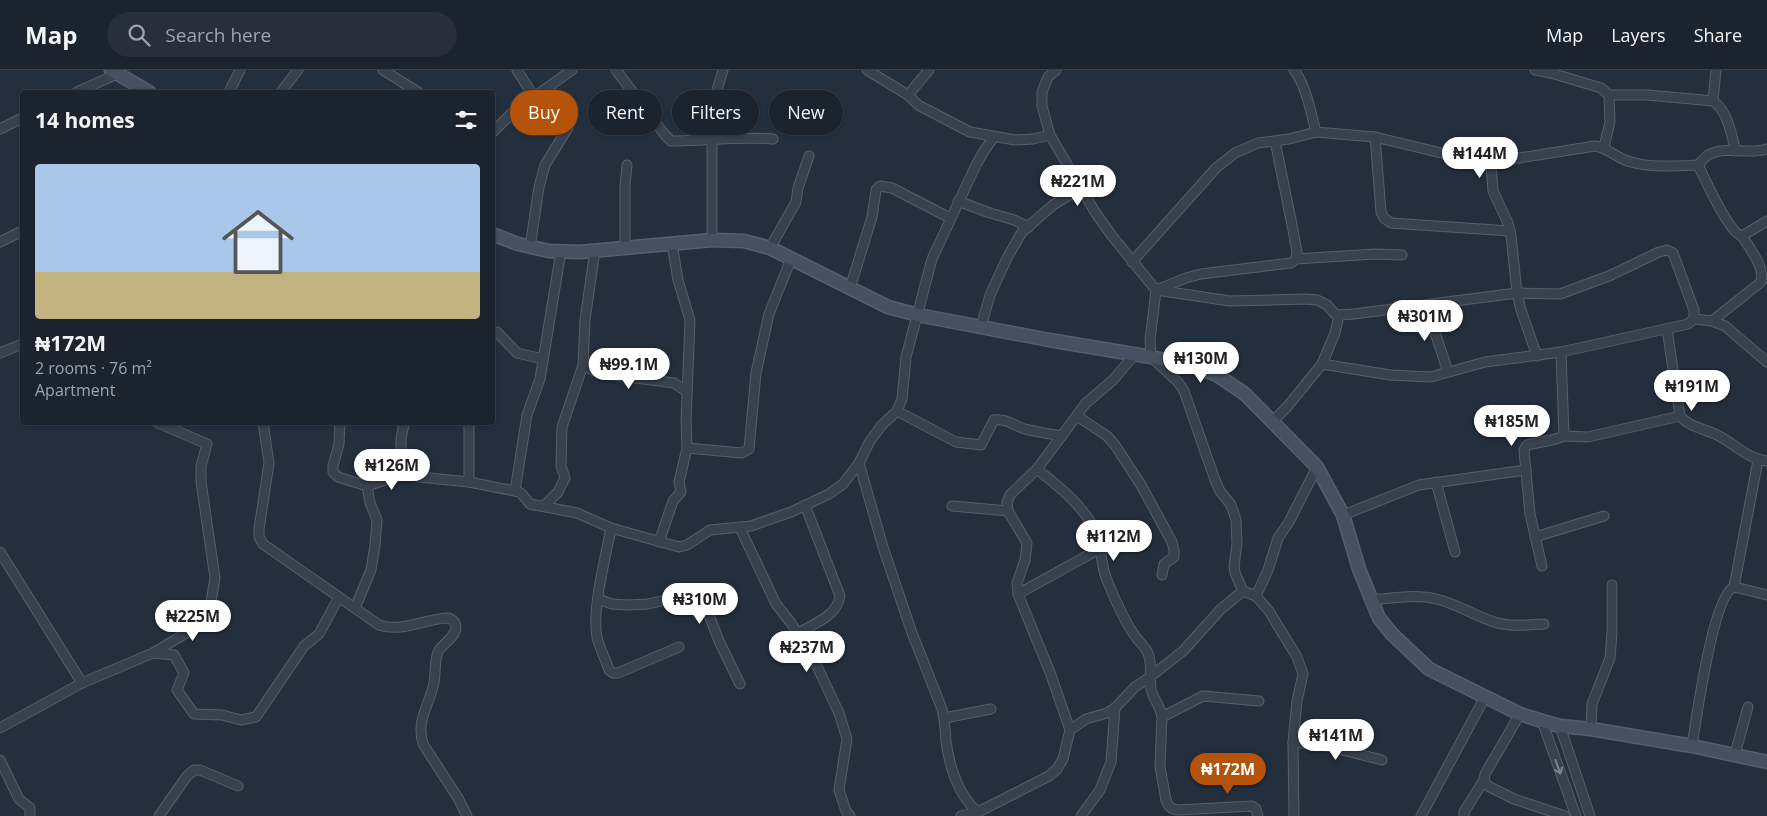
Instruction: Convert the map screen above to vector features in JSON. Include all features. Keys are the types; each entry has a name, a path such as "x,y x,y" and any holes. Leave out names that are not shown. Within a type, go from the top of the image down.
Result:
{"street":[{"path":"230,90 240,70"},
{"path":"283,90 298,70"},
{"path":"383,70 415,90"},
{"path":"516,70 529,90"},
{"path":"544,90 572,70"},
{"path":"616,70 671,142 712,141 750,137 773,139"},
{"path":"712,240 712,141 715,97 723,70"},
{"path":"867,70 908,95 918,105 970,132 1015,140 1033,139 1050,135"},
{"path":"908,95 929,70"},
{"path":"1056,70 1048,77 1042,92 1042,106 1050,135 1095,212 1132,262 1152,283 1156,290 1150,340 1151,357 1178,382 1184,391 1215,480 1220,491 1231,505 1236,520 1237,544 1234,566 1243,591 1256,596 1269,611 1297,658 1303,674 1297,701 1293,742 1294,816"},
{"path":"1294,70 1307,100 1316,132"},
{"path":"1535,70 1601,88 1609,95 1648,95 1713,101 1719,105 1727,121 1736,151"},
{"path":"1713,101 1716,70"},
{"path":"82,90 114,72 146,90"},
{"path":"1604,147 1610,122 1609,95"},
{"path":"495,129 510,115"},
{"path":"0,129 20,119"},
{"path":"1132,262 1216,168 1235,153 1258,143 1289,139 1316,132 1374,137 1491,165 1500,161 1572,149 1604,147 1617,157 1631,162 1661,167 1698,165 1709,154 1767,149"},
{"path":"530,247 539,187 545,165 563,135"},
{"path":"404,425 400,448 410,472 420,477 469,482 515,491 521,493 530,504 577,513 611,528 679,547 687,545 710,530 740,528 791,512 830,494 843,484 859,463 876,433 896,411 902,398 906,357 932,259 958,201 984,151 994,137"},
{"path":"1374,137 1381,212 1384,218 1391,223 1510,231"},
{"path":"1275,141 1297,252 1296,259"},
{"path":"770,248 796,202 798,188 809,156"},
{"path":"625,248 625,186 628,165"},
{"path":"1491,165 1493,191 1510,231 1517,293 1521,310 1537,356"},
{"path":"1698,165 1730,226 1738,235 1742,236 1760,266 1763,275 1762,282 1712,321"},
{"path":"850,288 872,217 876,190 880,186 892,188 950,218"},
{"path":"981,327 990,295 1007,258 1022,232 1053,205 1082,188"},
{"path":"958,201 1029,227"},
{"path":"1742,236 1767,221"},
{"path":"0,242 20,232"},
{"path":"495,235 518,244 549,251 625,248 712,240 744,241 770,248 888,307 918,315 981,327 1151,357 1193,366 1217,375 1245,394 1317,467 1343,515 1359,569 1370,600 1379,618 1392,634 1429,668 1520,714 1542,721 1560,726 1591,729 1692,746 1767,762"},
{"path":"659,542 672,501 681,492 679,482 687,448 690,320 678,280 672,244"},
{"path":"544,506 558,492 565,478 561,466 562,427 583,365 585,320 595,250"},
{"path":"1156,290 1230,301 1317,300 1327,305 1335,314 1339,315 1517,293 1560,294 1609,276 1667,250 1673,253 1694,310 1694,318 1688,324 1561,352 1485,362 1431,377 1390,375 1322,364"},
{"path":"515,491 527,415 540,379 561,251"},
{"path":"1156,290 1186,278 1291,263 1296,259 1375,254 1402,255"},
{"path":"687,448 742,453 749,449 756,373 770,314 791,259"},
{"path":"1426,305 1448,372"},
{"path":"1273,421 1322,364 1335,333 1339,315"},
{"path":"1694,318 1712,321 1725,326 1767,362"},
{"path":"1667,329 1680,416 1691,425 1716,434 1763,461 1734,587 1725,596 1715,624 1692,746"},
{"path":"495,332 517,353 543,359"},
{"path":"0,353 20,346"},
{"path":"1561,352 1564,436"},
{"path":"961,816 977,814 1049,776 1057,769 1063,758 1070,730 1051,674 1018,594 1017,584 1025,560 1027,543 1008,511 1007,502 1010,495 1037,469 1086,403 1113,380 1134,354"},
{"path":"583,365 598,373 674,383 687,392"},
{"path":"896,411 956,442 968,444 981,445 994,420 1000,419 1009,421 1022,428 1062,436"},
{"path":"1077,416 1107,436 1115,445 1141,485 1172,542 1174,557 1164,564 1162,575"},
{"path":"1542,566 1530,514 1524,450 1527,445 1556,440 1564,436 1588,437 1680,416"},
{"path":"0,728 82,682 153,653 208,620 214,578 201,482 201,466 207,444 163,425"},
{"path":"263,425 268,462 258,528 259,537 263,544 380,625 388,628 397,628 437,618 449,618 454,622 456,628 454,633 439,649 436,657 434,684 420,726 420,734 423,744 458,798 467,816"},
{"path":"340,425 339,444 333,466 333,472 338,477 367,486 410,472"},
{"path":"469,425 469,482"},
{"path":"859,463 882,546 944,718 946,741 952,767 963,794 977,814"},
{"path":"1256,596 1268,570 1278,538 1289,522 1317,467"},
{"path":"1037,469 1070,496 1081,508 1094,528 1101,548 1102,565 1107,578 1130,629 1148,652 1151,665 1151,689 1162,712 1160,766 1166,800 1171,812 1252,806 1256,809 1258,816"},
{"path":"1343,515 1419,485 1526,470"},
{"path":"1436,482 1455,552"},
{"path":"355,608 371,570 375,545 377,520 370,503 367,486"},
{"path":"798,634 832,613 839,605 840,596 805,505"},
{"path":"952,506 1008,511"},
{"path":"1536,537 1604,516"},
{"path":"611,528 598,599 596,628 598,640 609,670 613,673 679,647"},
{"path":"740,528 776,604 798,634 815,662 839,713 847,738 839,790 846,811 850,816"},
{"path":"1018,594 1101,548"},
{"path":"0,552 82,682"},
{"path":"1591,729 1592,704 1610,658 1612,585"},
{"path":"1734,587 1767,594"},
{"path":"1070,730 1086,719 1107,713 1115,708 1134,686 1150,677 1183,651 1222,609 1243,591"},
{"path":"598,599 612,604 628,605 648,604 688,595 697,596 704,602 719,642 740,684"},
{"path":"153,653 174,655 184,673 177,690 194,714 222,715 241,720 256,717 304,646 319,634 339,597"},
{"path":"1370,600 1401,597 1435,598 1495,622 1513,625 1544,624"},
{"path":"1162,717 1203,696 1259,701"},
{"path":"1421,816 1485,697"},
{"path":"1735,754 1748,707"},
{"path":"1081,816 1100,790 1111,762 1115,708"},
{"path":"944,718 991,709"},
{"path":"1464,816 1484,780 1485,774 1520,714"},
{"path":"1542,721 1576,816"},
{"path":"1560,726 1590,816"},
{"path":"1293,742 1327,746 1382,760"},
{"path":"0,760 19,800 30,808 30,816"},
{"path":"159,816 187,776 194,770 200,770 238,786"},
{"path":"1484,780 1488,786 1514,799 1565,816"}]}
